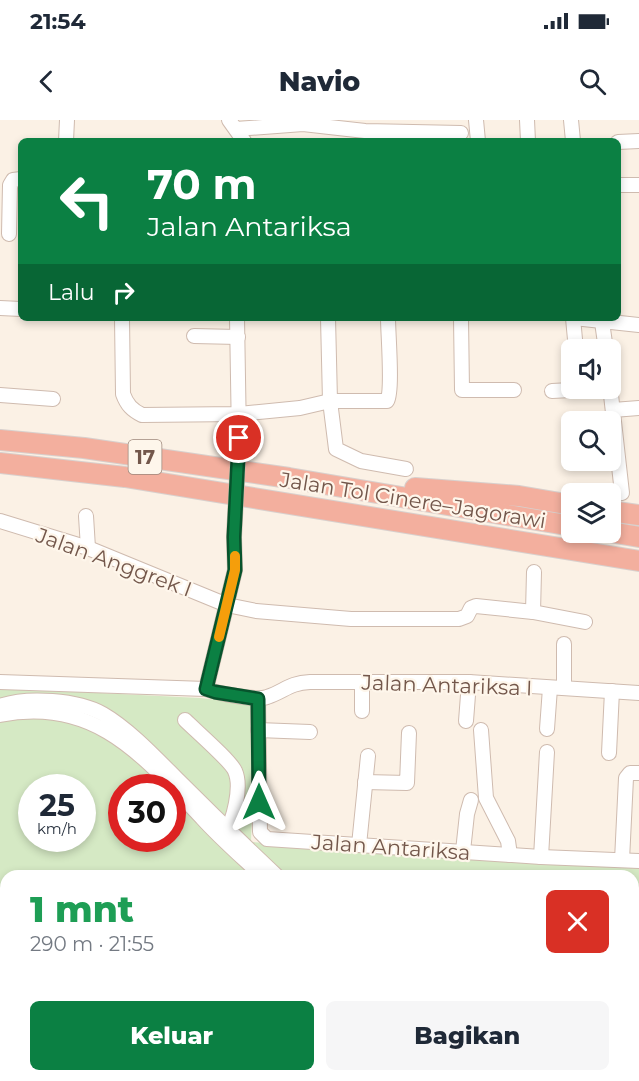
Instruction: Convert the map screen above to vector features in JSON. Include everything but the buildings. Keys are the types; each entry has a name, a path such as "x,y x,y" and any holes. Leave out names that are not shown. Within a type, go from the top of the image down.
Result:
{"highway":[{"name":"Jalan Tol Cinere–Jagorawi","path":"0,440 84,448 289,478 561,524"},
{"name":"Jalan Tol Cinere–Jagorawi","path":"0,463 125,477 639,561"},
{"path":"289,478 561,499"},
{"path":"621,513 639,515"},
{"path":"621,534 639,537"},
{"path":"508,540 639,572"}],"street":[{"path":"66,138 67,120"},
{"path":"476,120 478,138"},
{"path":"527,120 528,138"},
{"path":"572,120 573,138"},
{"path":"236,130 303,124 435,137 461,133"},
{"path":"621,142 639,141"},
{"path":"10,234 10,184 13,180 18,179"},
{"path":"621,185 639,185"},
{"path":"0,308 18,309"},
{"path":"122,321 123,394 132,410 142,415 239,414 300,408 330,401 388,399 388,321"},
{"path":"206,689 235,570 234,537 239,438 237,321"},
{"path":"328,321 330,401 336,449 361,461 405,469"},
{"path":"461,321 462,390 514,390"},
{"path":"573,321 575,339"},
{"path":"593,321 601,339"},
{"path":"602,321 639,325"},
{"path":"194,336 238,337"},
{"path":"552,391 561,391"},
{"path":"0,395 53,399"},
{"path":"612,399 616,483"},
{"path":"613,410 639,408"},
{"path":"86,516 88,548"},
{"name":"Jalan Anggrek I","path":"0,521 88,548 227,604 256,611 351,619 459,619 467,616 471,608 476,606 533,612 585,622"},
{"path":"533,612 534,572"},
{"path":"547,729 564,644"},
{"path":"0,682 206,689 258,699"},
{"name":"Jalan Antariksa I","path":"258,699 301,682 469,682 639,693"},
{"path":"362,682 362,711"},
{"path":"466,715 469,682"},
{"path":"609,753 612,691"},
{"name":"Jalan Antariksa","path":"258,699 260,832 267,838 541,857 639,861"},
{"path":"0,706 8,703 42,700 83,706 103,714 143,745 257,870"},
{"path":"0,716 21,711 49,711 79,717 98,726 157,770 224,834 269,870"},
{"path":"185,720 235,770 236,806 224,834"},
{"path":"258,730 310,732"},
{"path":"481,730 486,798 508,841 510,855"},
{"path":"364,782 407,783 408,733"},
{"path":"541,857 547,752"},
{"path":"359,845 368,756"},
{"path":"622,860 626,778 630,773 639,773"},
{"path":"463,851 471,800"},
{"path":"236,806 259,802"}],"green space":[{"path":"0,688 200,698 256,704 251,842 639,867 639,870 0,870"}],"slow traffic":[{"path":"219,637 235,570 235,556"}],"route":[{"path":"239,438 234,537 235,570 206,689 258,699 259,802"}]}
